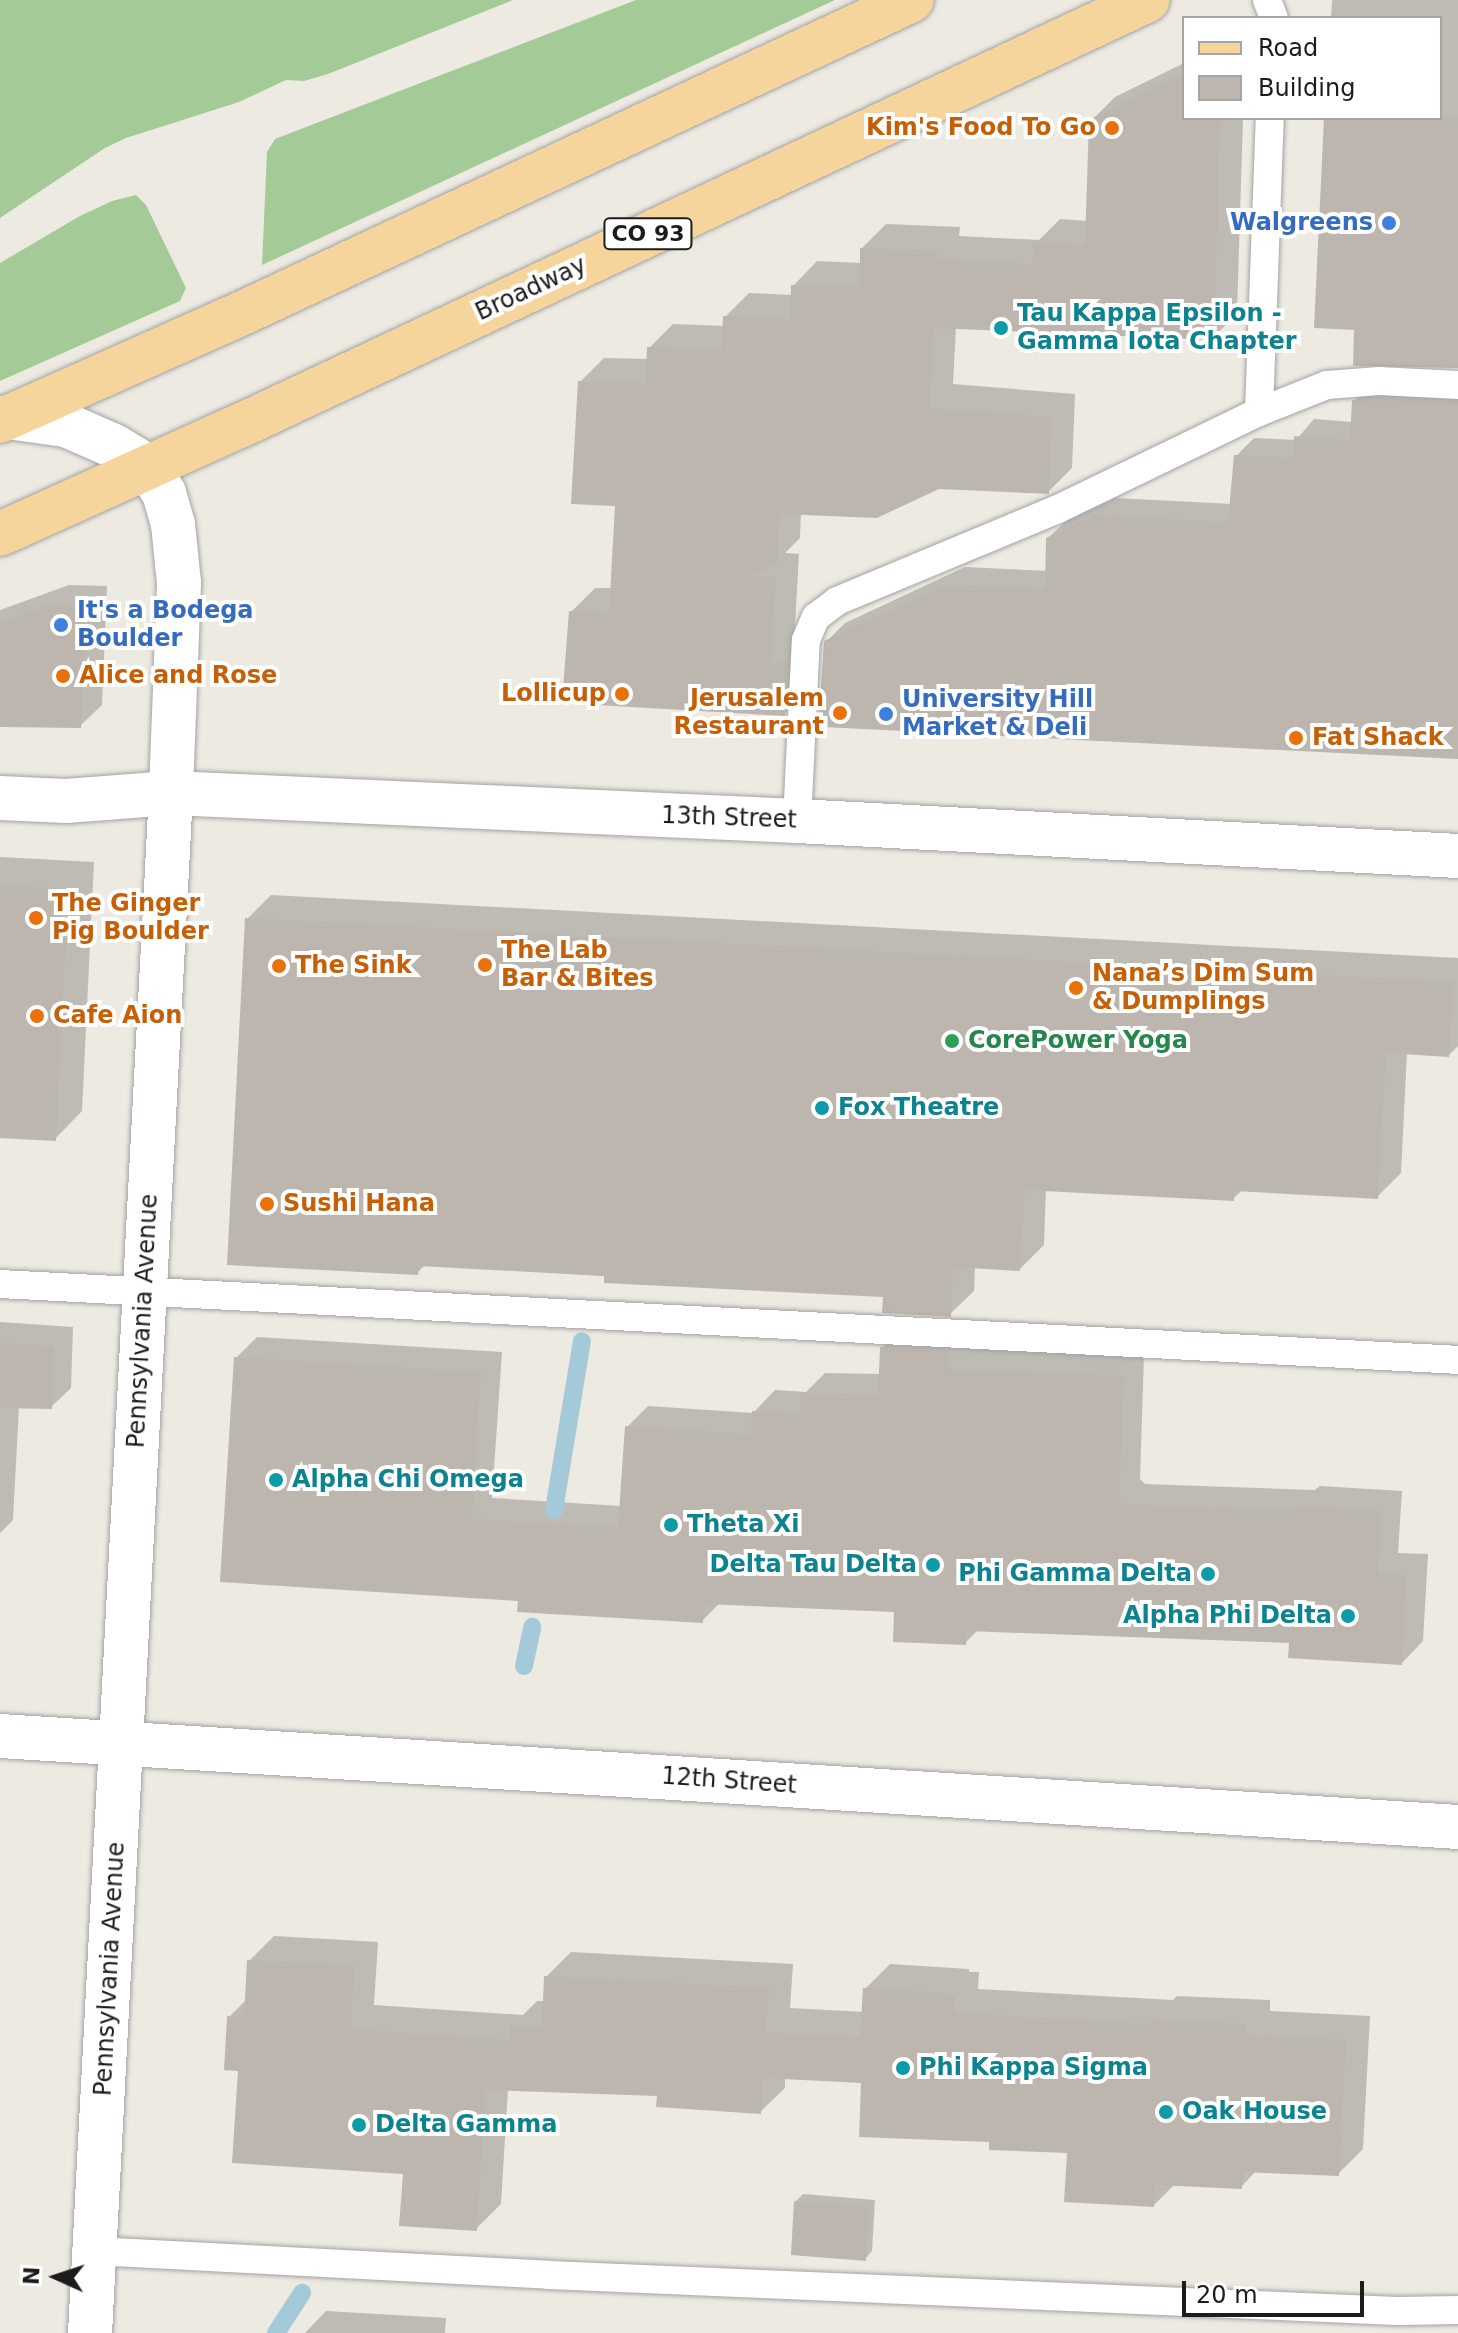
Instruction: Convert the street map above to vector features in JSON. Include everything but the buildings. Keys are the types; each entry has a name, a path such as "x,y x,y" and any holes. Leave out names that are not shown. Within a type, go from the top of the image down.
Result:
{"main road":[{"path":"4,419 234,317 912,0"},
{"name":"Broadway","path":"0,534 244,424 1148,0"}],"street":[{"path":"4,419 66,425 147,466"},
{"name":"Pennsylvania Avenue","path":"90,2333 171,793 179,583 167,503 147,466"},
{"name":"13th Street","path":"0,798 66,801 171,793 797,821 1458,856"},
{"name":"12th Street","path":"0,1736 1458,1827"}],"lane":[{"path":"1259,412 1270,120"},
{"path":"797,821 806,640 816,617 837,601 1058,509 1259,412 1327,385 1379,381 1458,385"},
{"path":"0,1284 1458,1360"},
{"path":"94,2251 596,2277 1397,2311 1458,2310"}],"green space":[{"path":"0,0 513,0 328,74 304,81 286,80 239,102 126,138 105,148 0,218"},
{"path":"636,0 835,0 262,265 267,152 275,139"},
{"path":"136,195 146,205 186,288 180,301 0,381 0,263 80,216 112,201"}],"waterway":[{"path":"554,1510 582,1341"},
{"path":"524,1666 532,1627"},
{"path":"276,2333 302,2293"}],"place":[{"name":"Kim's Food To Go","path":"1112,128"},
{"name":"Walgreens","path":"1389,223"},
{"name":"Tau Kappa Epsilon - Gamma Iota Chapter","path":"1001,328"},
{"name":"It's a Bodega Boulder","path":"61,625"},
{"name":"Alice and Rose","path":"63,676"},
{"name":"Lollicup","path":"622,694"},
{"name":"Jerusalem Restaurant","path":"840,713"},
{"name":"University Hill Market & Deli","path":"886,714"},
{"name":"Fat Shack","path":"1296,738"},
{"name":"The Ginger Pig Boulder","path":"36,918"},
{"name":"The Lab Bar & Bites","path":"485,965"},
{"name":"The Sink","path":"279,966"},
{"name":"Nana’s Dim Sum & Dumplings","path":"1076,988"},
{"name":"Cafe Aion","path":"37,1016"},
{"name":"CorePower Yoga","path":"952,1041"},
{"name":"Fox Theatre","path":"822,1108"},
{"name":"Sushi Hana","path":"267,1204"},
{"name":"Alpha Chi Omega","path":"276,1480"},
{"name":"Theta Xi","path":"671,1525"},
{"name":"Delta Tau Delta","path":"933,1565"},
{"name":"Phi Gamma Delta","path":"1208,1574"},
{"name":"Alpha Phi Delta","path":"1348,1616"},
{"name":"Phi Kappa Sigma","path":"903,2068"},
{"name":"Oak House","path":"1166,2112"},
{"name":"Delta Gamma","path":"359,2125"}]}
